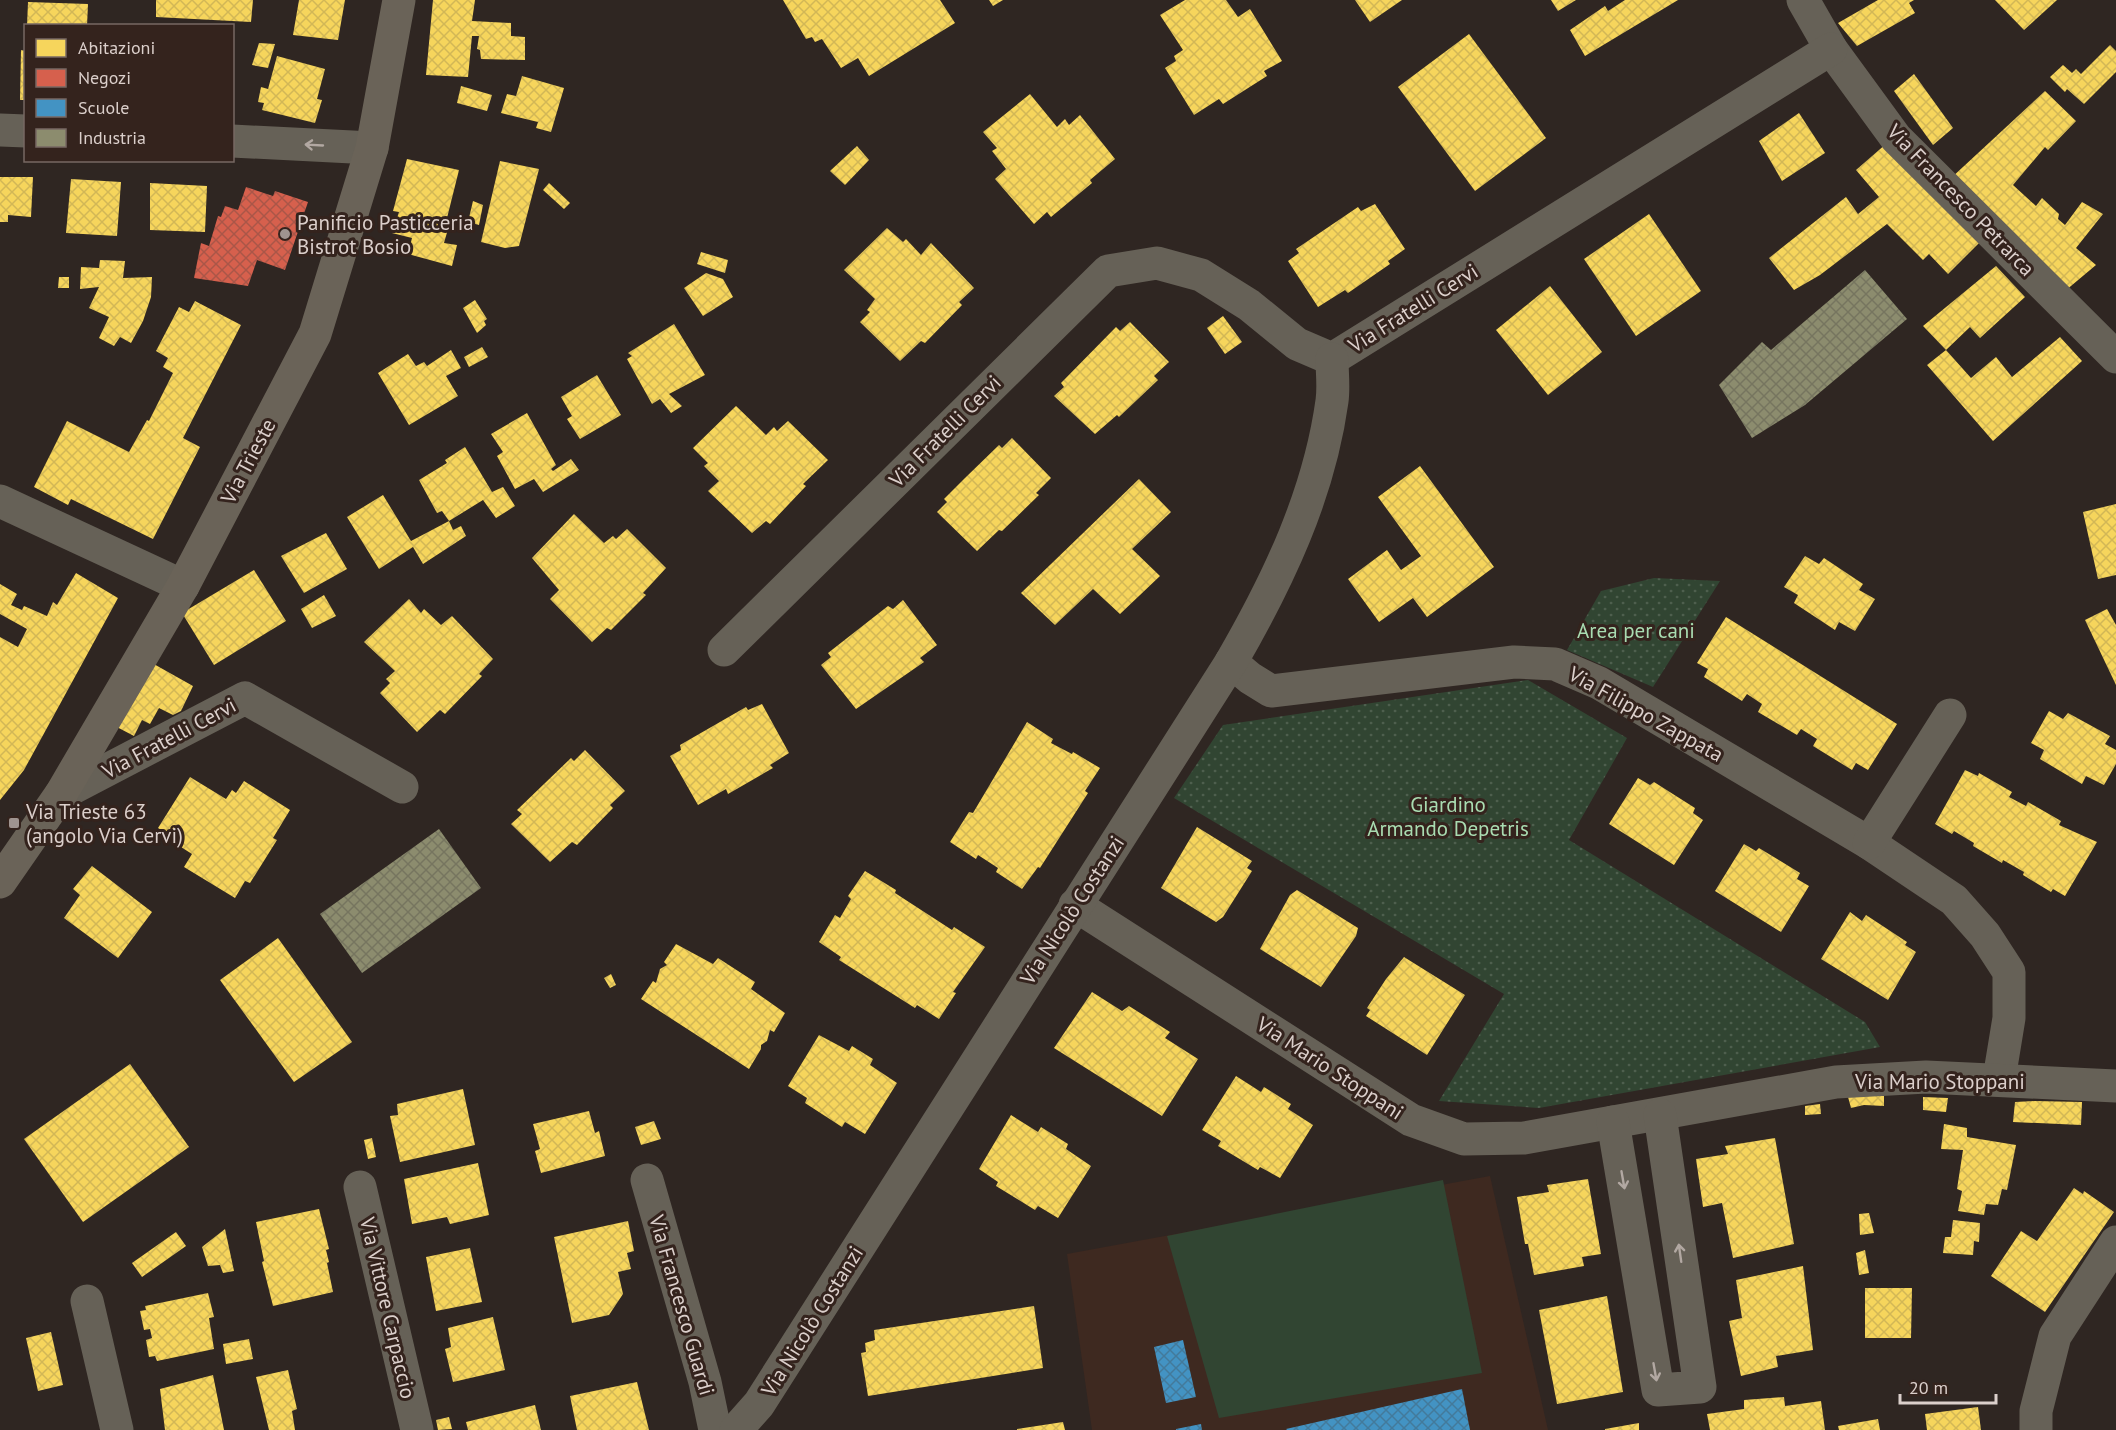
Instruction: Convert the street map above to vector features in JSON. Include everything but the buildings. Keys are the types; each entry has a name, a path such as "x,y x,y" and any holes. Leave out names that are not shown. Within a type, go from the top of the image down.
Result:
{"street":[{"name":"Via Trieste","path":"0,882 61,794 183,586 315,334 372,148 399,0"},
{"name":"Via Francesco Petrarca","path":"1803,0 1831,49 1896,138 2116,357"},
{"name":"Via Fratelli Cervi","path":"724,650 1108,271 1157,263 1201,275 1250,305 1297,344 1332,359 1831,49"},
{"path":"0,130 24,131"},
{"path":"234,141 372,148"},
{"name":"Via Nicolò Costanzi","path":"736,1430 759,1404 1231,662 1267,600 1296,537 1317,467 1332,399 1332,359"},
{"path":"0,502 183,586"},
{"name":"Via Filippo Zappata","path":"1231,662 1250,678 1271,691 1514,662 1555,664 1599,683 1869,843 1954,900 1985,935 2008,972 2009,1018 1999,1079"},
{"name":"Via Fratelli Cervi","path":"61,794 245,698 402,787"},
{"path":"1869,843 1950,715"},
{"name":"Via Mario Stoppani","path":"1075,905 1411,1120 1464,1139 1524,1138 1836,1082 1926,1077 2116,1086"},
{"path":"1613,1122 1658,1390 1700,1387 1660,1114"},
{"name":"Via Francesco Guardi","path":"647,1180 705,1382 715,1430"},
{"name":"Via Vittore Carpaccio","path":"360,1187 417,1430"},
{"path":"2036,1430 2036,1411 2055,1336 2116,1242"},
{"path":"87,1301 117,1430"}],"shaded area":[{"path":"1490,1176 1548,1430 1092,1430 1067,1254"}],"green space":[{"name":"Area per cani","path":"1654,578 1720,581 1653,687 1567,650 1601,591"},
{"name":"Giardino Armando Depetris","path":"1528,680 1627,738 1569,840 1865,1022 1880,1047 1539,1108 1439,1101 1504,994 1174,798 1223,725"},
{"path":"1443,1180 1482,1373 1219,1418 1167,1236"}],"place":[{"name":"Panificio Pasticceria Bistrot Bosio","path":"285,234"},
{"name":"Via Trieste 63 (angolo Via Cervi)","path":"14,823"}]}
